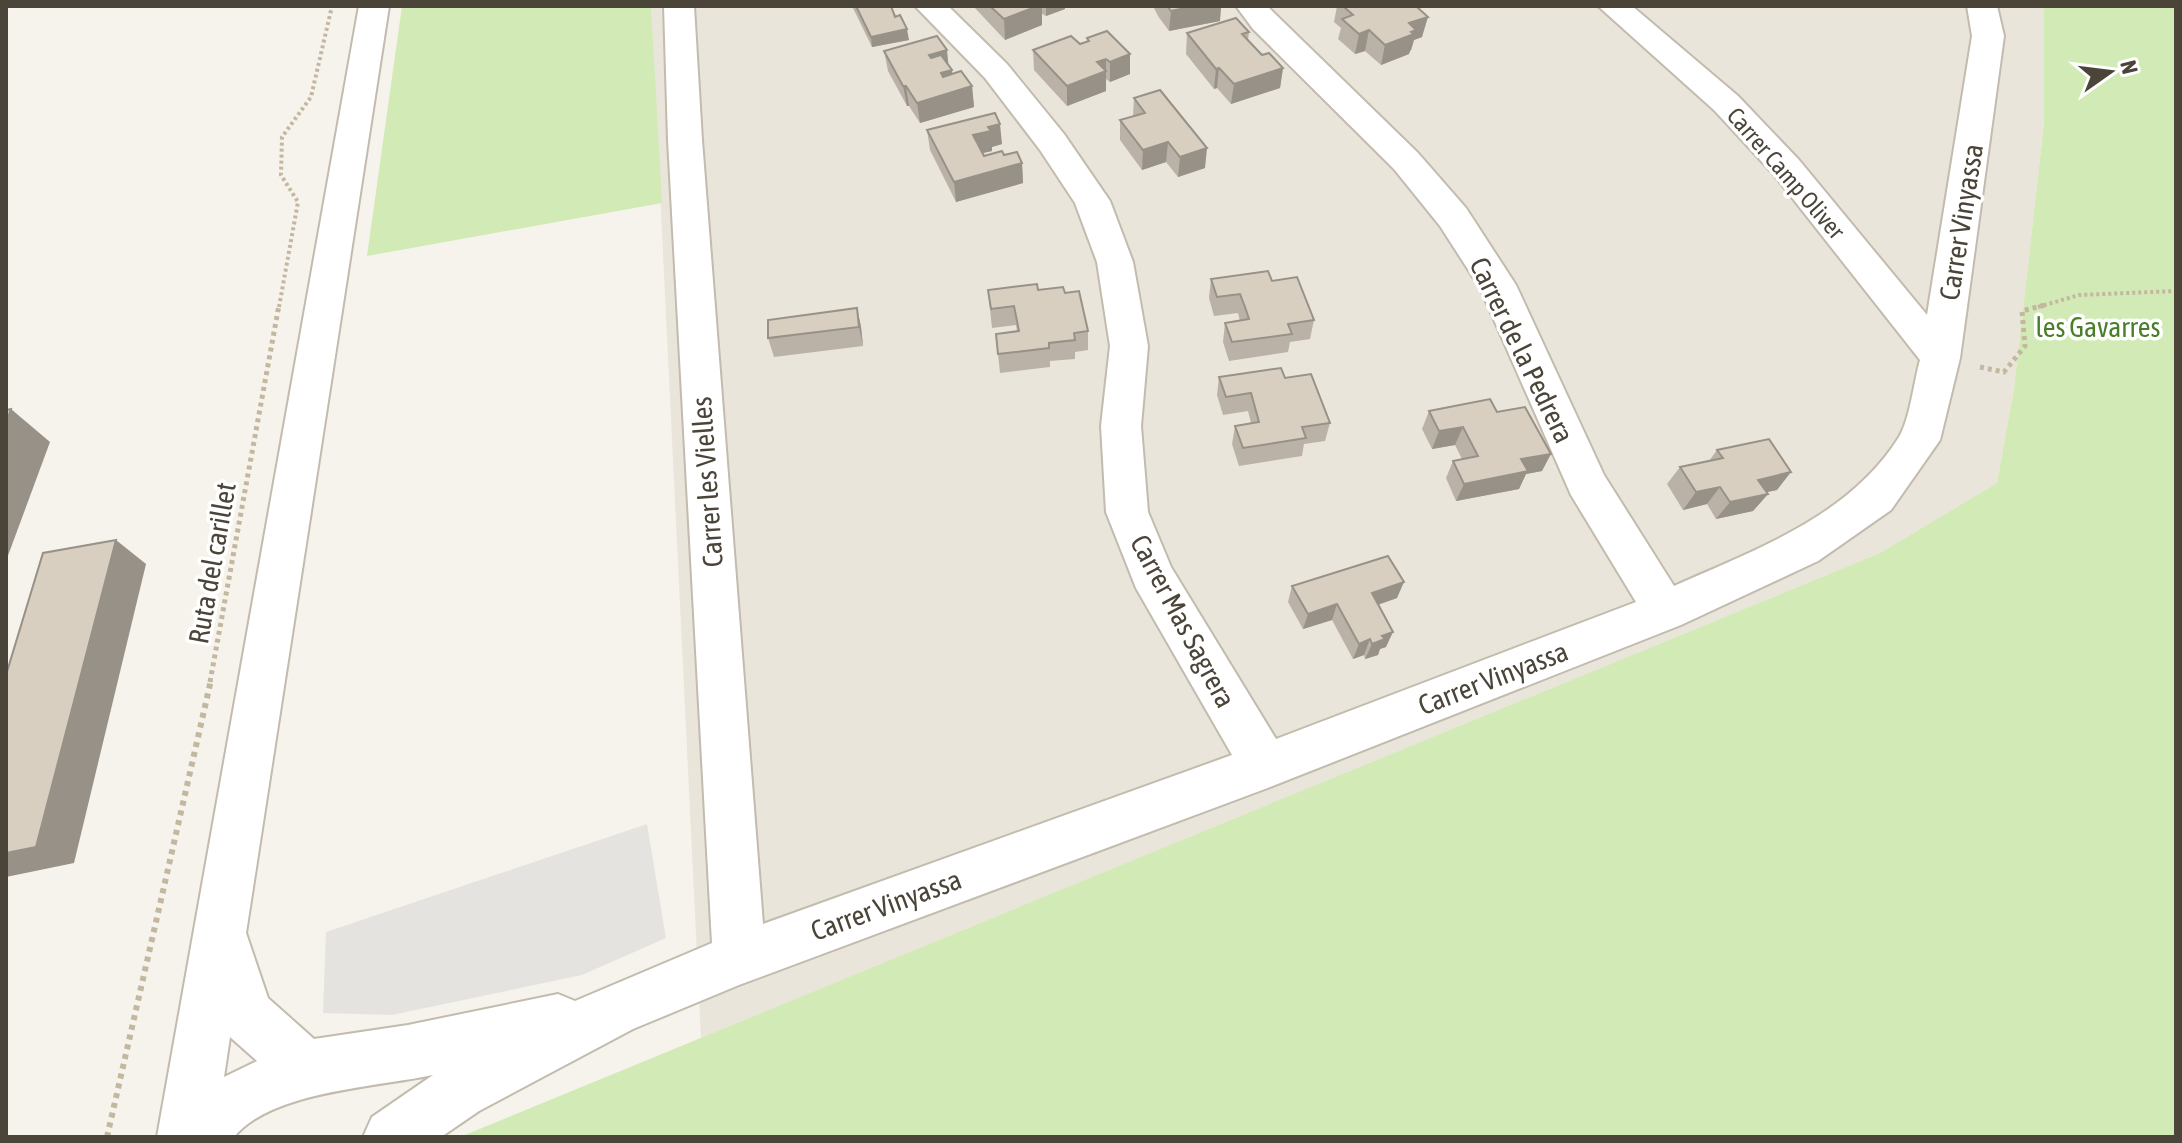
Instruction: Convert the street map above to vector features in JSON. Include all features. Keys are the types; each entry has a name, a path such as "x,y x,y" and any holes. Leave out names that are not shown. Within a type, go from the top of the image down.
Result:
{"street":[{"path":"186,1137 374,6"},
{"name":"Carrer les Vielles","path":"679,6 685,140 739,959"},
{"name":"Carrer Mas Sagrera","path":"930,6 996,71 1052,142 1092,201 1115,262 1129,346 1121,426 1127,512 1152,575 1265,766"},
{"name":"Carrer de la Pedrera","path":"1251,6 1406,161 1453,217 1497,285 1586,483 1665,611"},
{"name":"Carrer Camp Oliver","path":"1613,6 1726,103 1787,168 1940,358"},
{"name":"Carrer Vinyassa","path":"615,1009 739,959 1265,766 1665,611 1803,548 1876,498 1920,440 1940,358 1988,36 1982,6"},
{"path":"221,933 246,1015 305,1068"},
{"path":"198,1137 223,1106 305,1068 408,1053 615,1009"},
{"path":"392,1137 459,1091 615,1009"}],"path":[{"name":"Ruta del carillet","path":"107,1137 208,694 298,202 281,175 282,137 311,97 332,6"},
{"path":"1940,358 2004,372 2025,346 2022,311 2079,295 2176,291"}],"shaded area":[{"path":"651,6 2044,6 2044,123 2014,389 1997,483 1880,553 701,1038"},
{"path":"647,824 666,938 582,975 392,1015 323,1013 326,932"}],"green space":[{"path":"402,6 651,6 662,203 367,256"},
{"name":"les Gavarres","path":"2044,6 2176,6 2176,1137 460,1137 1880,553 1997,483 2014,389 2044,123"}],"building":[{"path":"856,6 891,6 895,17 900,15 907,29 871,37"},
{"path":"990,6 1038,6 1004,19"},
{"path":"1167,6 1195,6 1171,11"},
{"path":"1343,6 1416,6 1428,17 1409,23 1416,30 1411,32 1414,34 1385,45 1369,30 1359,34 1342,19 1353,15"},
{"path":"1236,18 1249,32 1242,34 1262,55 1269,53 1283,68 1234,84 1219,68 1216,69 1187,33"},
{"path":"1107,31 1130,54 1110,62 1106,59 1097,62 1106,71 1067,86 1033,50 1071,36 1080,44"},
{"path":"937,36 947,50 929,55 931,58 941,55 952,70 941,73 943,77 961,71 972,86 917,103 903,86 884,51"},
{"path":"1160,90 1207,148 1180,157 1168,142 1143,150 1120,120 1145,113 1134,98"},
{"path":"995,113 1000,124 988,127 991,131 973,135 984,156 1002,151 1004,155 1017,152 1022,163 954,182 927,130"},
{"path":"1268,271 1272,281 1297,277 1314,320 1288,324 1292,334 1232,342 1225,323 1249,319 1245,307 1240,294 1217,297 1211,279"},
{"path":"1037,284 1038,290 1063,287 1065,293 1079,291 1088,331 1074,333 1075,340 1049,343 1049,348 998,354 996,334 1019,331 1014,306 991,309 988,290"},
{"path":"857,308 859,327 768,338 768,320"},
{"path":"1281,368 1285,378 1311,374 1330,423 1302,427 1306,438 1243,448 1235,426 1259,422 1251,393 1226,397 1219,377"},
{"path":"1490,399 1497,412 1525,407 1551,454 1521,459 1528,471 1464,484 1453,461 1478,456 1463,427 1439,431 1429,411"},
{"path":"1769,439 1791,472 1758,480 1768,494 1730,502 1720,487 1696,492 1680,467 1723,458 1717,450"},
{"path":"116,540 36,847 6,853 6,675 43,553"},
{"path":"1388,556 1404,582 1372,593 1393,632 1372,644 1370,639 1359,644 1337,604 1308,614 1292,586"}]}
